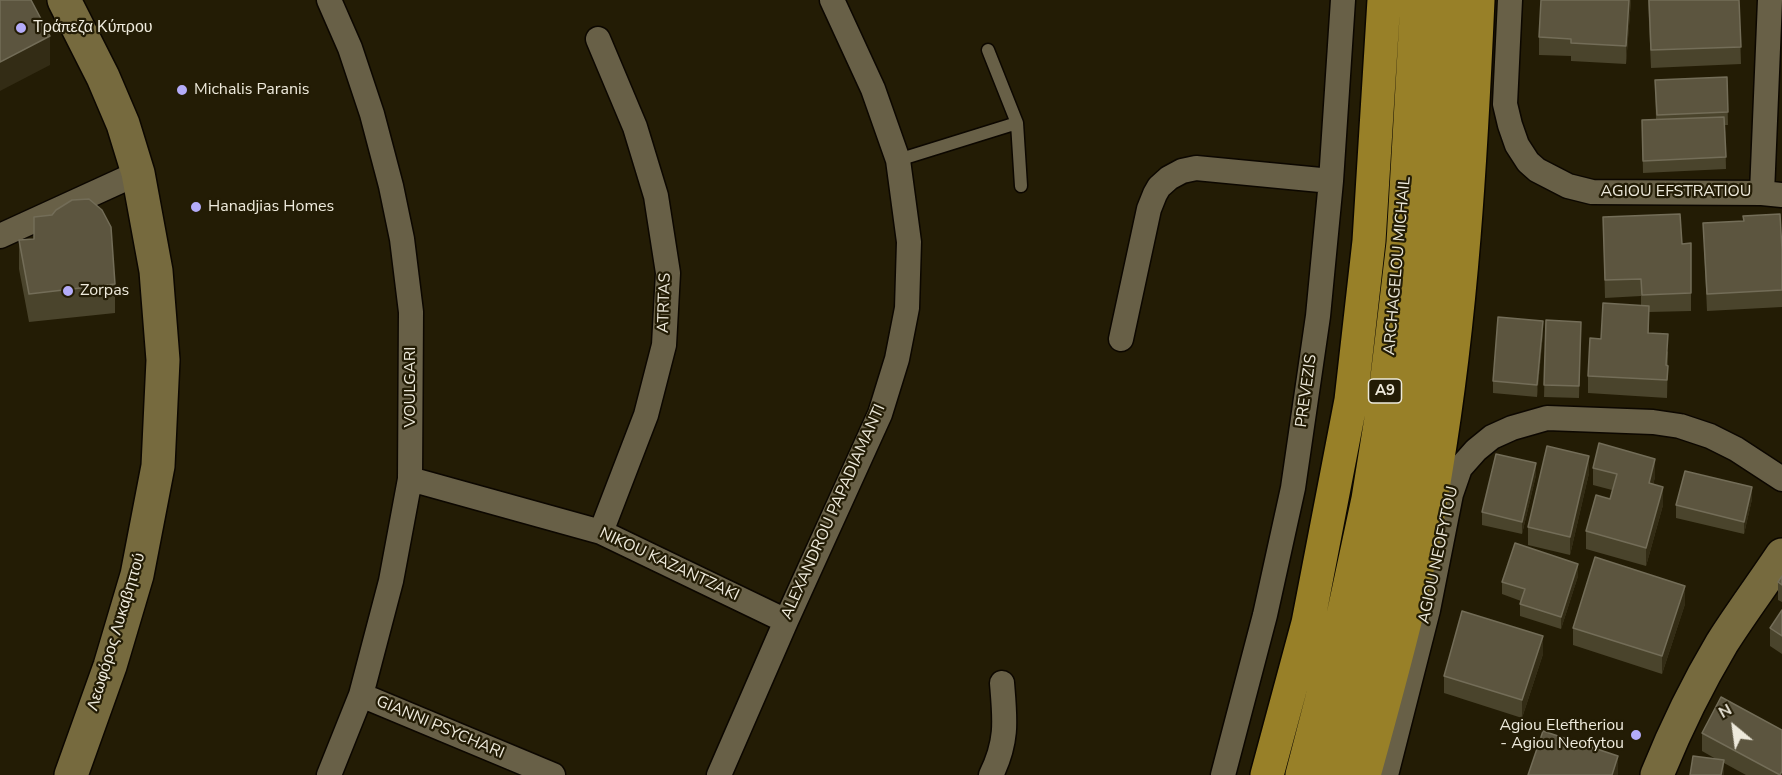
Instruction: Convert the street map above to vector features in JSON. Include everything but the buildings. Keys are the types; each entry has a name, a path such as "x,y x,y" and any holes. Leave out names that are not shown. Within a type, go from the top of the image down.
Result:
{"highway":[{"path":"1267,775 1308,623 1351,400 1369,241 1384,0"},
{"name":"ARCHAGELOU MICHAIL","path":"1302,775 1341,625 1368,499 1385,394 1402,243 1418,0"},
{"name":"ARCHAGELOU MICHAIL","path":"1334,775 1372,632 1401,493 1415,404 1434,233 1448,0"},
{"path":"1364,775 1402,634 1436,472 1459,293 1472,121 1478,0"}],"main road":[{"name":"Λεωφόρος Λυκαβηττού","path":"64,0 103,77 123,124 138,173 156,271 163,360 158,466 137,575 110,666 71,775"},
{"path":"1657,775 1667,748 1718,652 1782,555"}],"street":[{"name":"VOULGARI","path":"329,0 350,48 372,114 391,186 402,238 411,312 410,479 391,581 361,695 329,775"},
{"name":"ALEXANDROU PAPADIAMANTI","path":"719,775 880,414 897,358 907,308 909,242 898,160 873,89 832,0"},
{"name":"PREVEZIS","path":"1223,775 1265,615 1293,488 1318,315 1331,181 1343,0"},
{"name":"AGIOU EFSTRATIOU","path":"1510,0 1505,104 1517,145 1536,170 1568,186 1592,192 1772,194"},
{"path":"1770,0 1772,194"},
{"name":"ATRTAS","path":"598,39 635,127 656,196 668,273 664,345 646,415 602,532"},
{"path":"1121,339 1149,209 1159,187 1169,178 1182,171 1196,168 1331,181"},
{"path":"0,236 138,173"},
{"name":"AGIOU NEOFYTOU","path":"1386,775 1428,610 1451,494 1460,468 1492,437 1512,428 1546,418 1653,422 1680,426 1710,436 1736,449 1782,479"},
{"name":"NIKOU KAZANTZAKI","path":"410,479 602,532 786,621"},
{"path":"991,775 1000,758 1004,738 1002,683"},
{"name":"GIANNI PSYCHARI","path":"361,695 553,775"}],"lane":[{"path":"988,50 1017,123 1021,186"},
{"path":"898,160 1017,123"}],"place":[{"name":"Τράπεζα Κύπρου","path":"21,28"},
{"name":"Michalis Paranis","path":"182,90"},
{"name":"Hanadjias Homes","path":"196,207"},
{"name":"Zorpas","path":"68,291"},
{"name":"Agiou Eleftheriou - Agiou Neofytou","path":"1636,735"}]}
